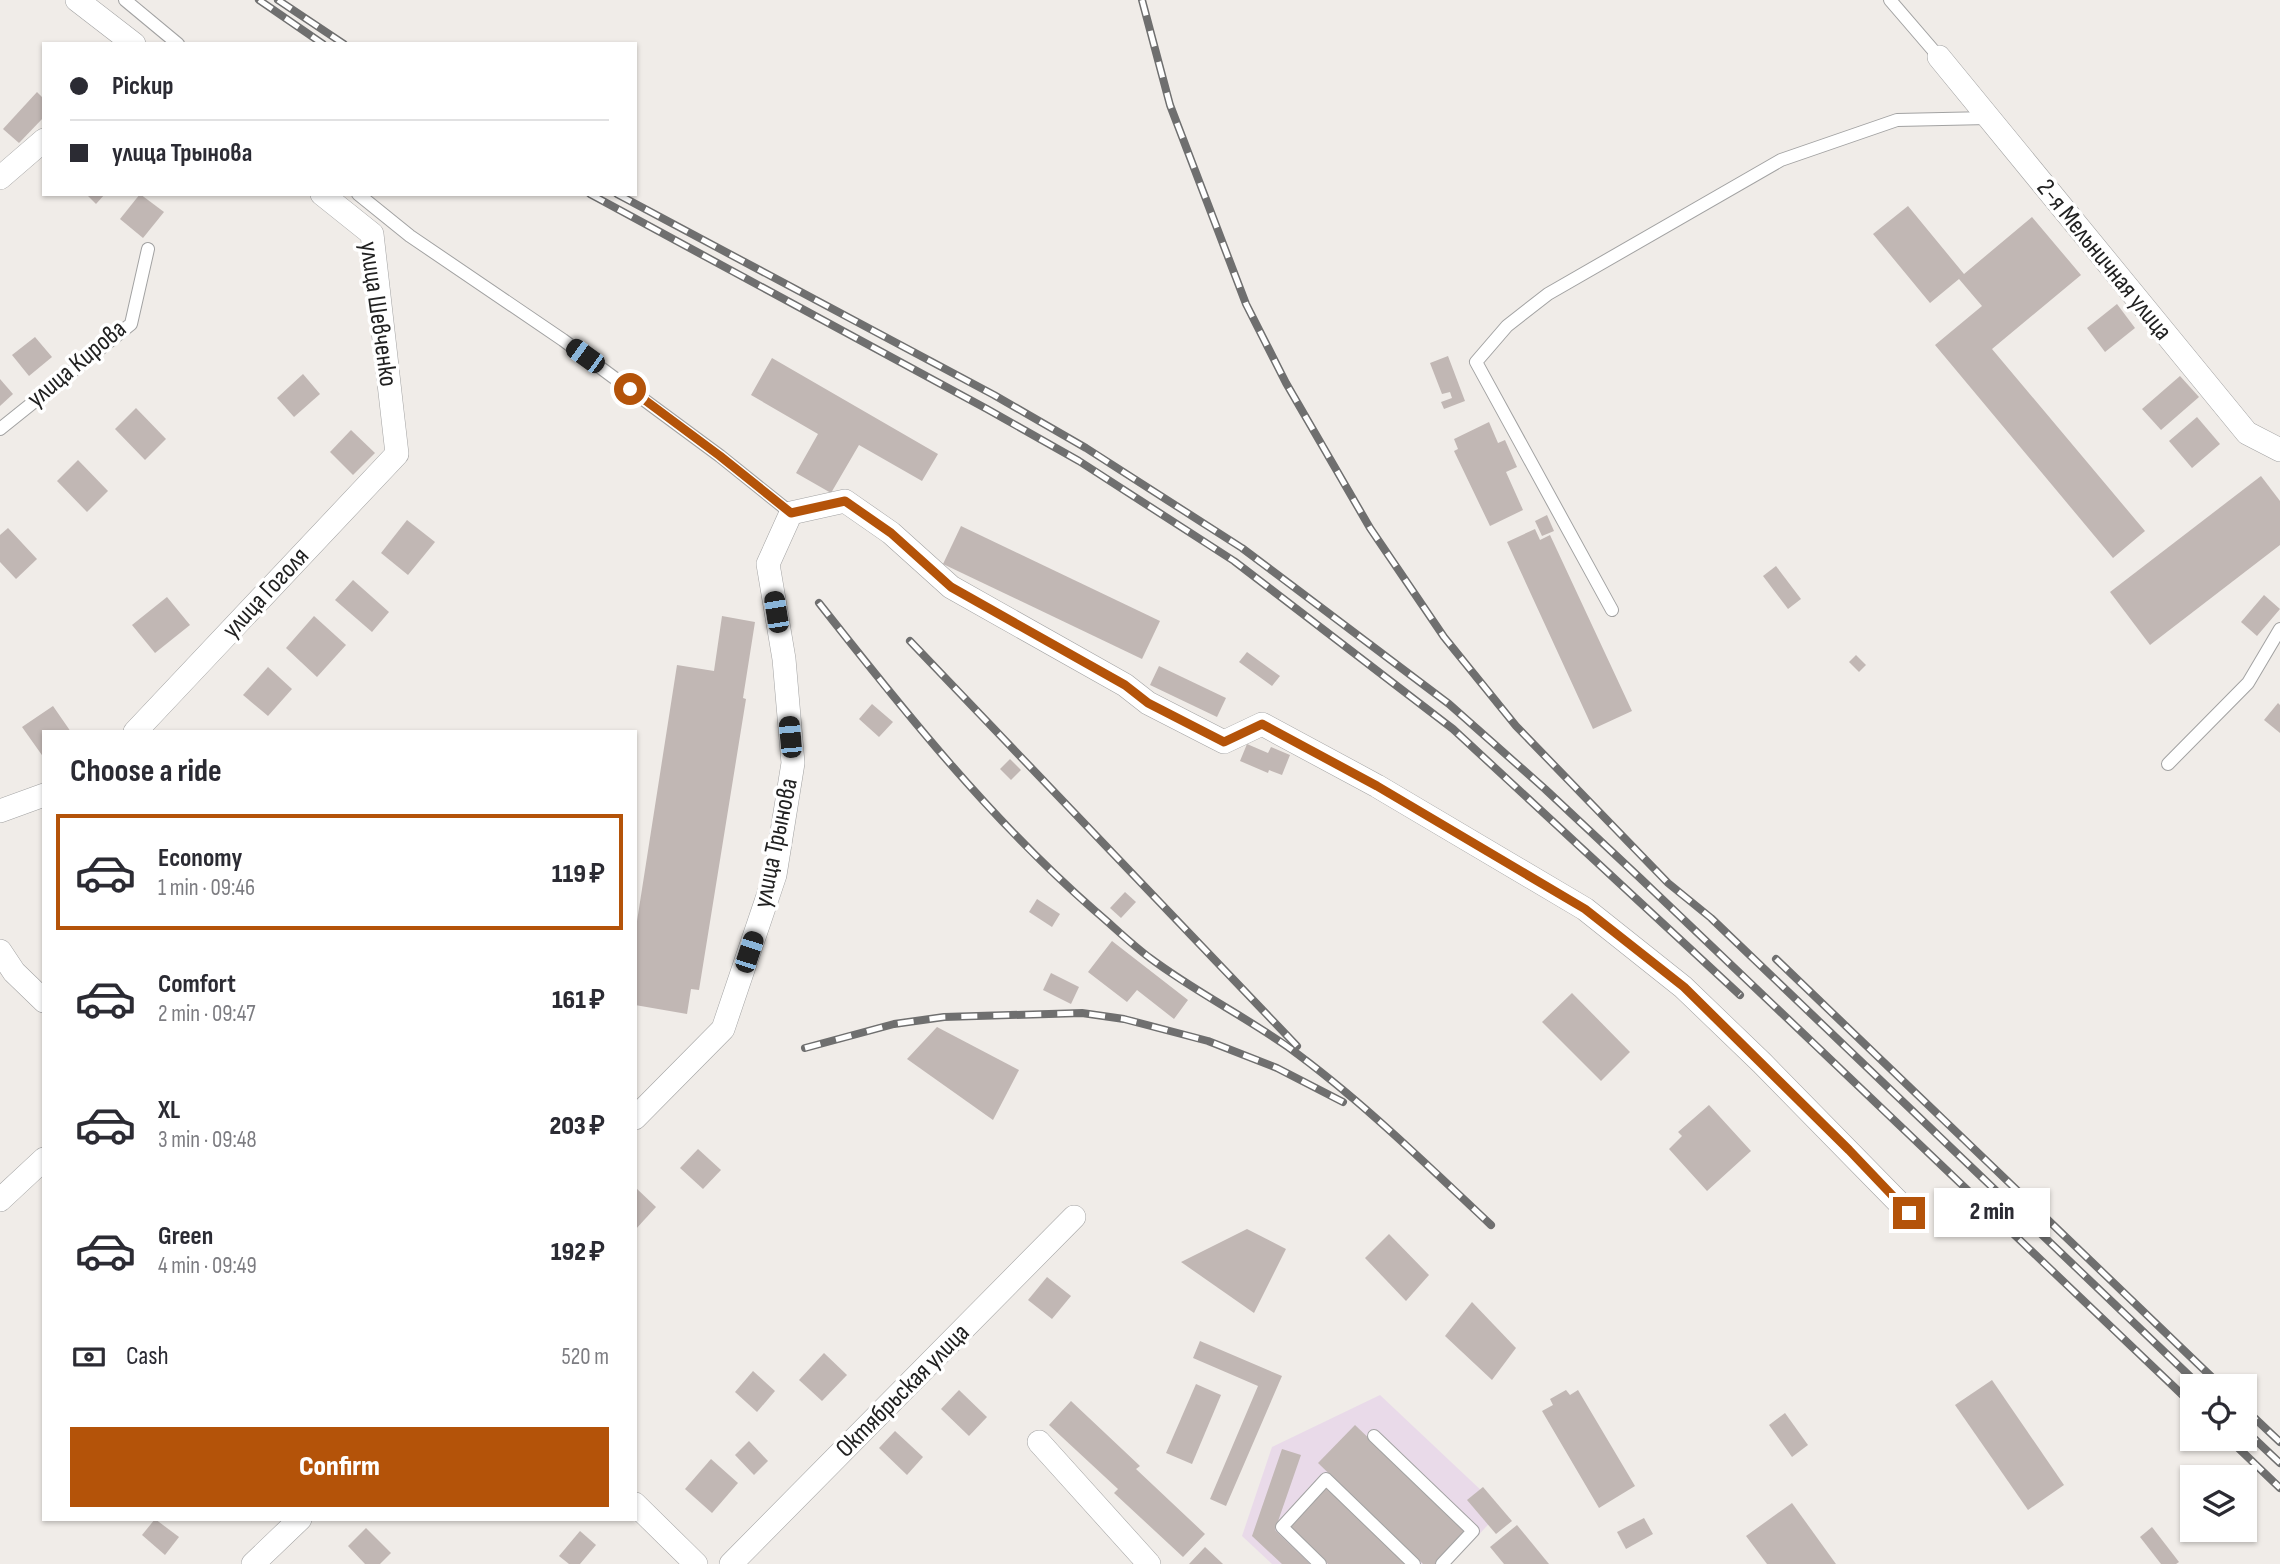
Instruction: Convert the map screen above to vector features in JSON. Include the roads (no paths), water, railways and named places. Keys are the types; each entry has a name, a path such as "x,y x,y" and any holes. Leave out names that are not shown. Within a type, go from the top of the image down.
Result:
{"street":[{"path":"77,0 131,42"},
{"name":"2-я Мельничная улица","path":"1939,57 2246,433 2280,450"},
{"path":"0,178 42,142"},
{"name":"улица Шевченко","path":"324,196 372,234 397,454"},
{"name":"улица Гоголя","path":"137,730 397,454"},
{"path":"791,513 845,501 891,533 951,587 1125,685 1148,703 1224,742 1262,724 1377,786 1585,909 1684,987 1909,1213"},
{"name":"улица Трынова","path":"637,1116 723,1029 775,875 793,763 784,659 768,564 791,513"},
{"path":"0,811 42,796"},
{"path":"0,951 15,972 42,998"},
{"path":"0,1200 42,1161"},
{"name":"Октябрьская улица","path":"731,1564 1074,1217"},
{"path":"1039,1442 1149,1564"},
{"path":"637,1506 696,1564"},
{"path":"253,1564 298,1521"}],"lane":[{"path":"125,0 176,42"},
{"path":"1890,0 1939,57"},
{"path":"1612,610 1476,362 1507,326 1548,294 1781,160 1898,120 1988,118"},
{"path":"360,196 410,236 563,340 720,456 791,513"},
{"name":"улица Кирова","path":"0,429 131,324 149,249"},
{"path":"2168,764 2248,683 2280,629"},
{"path":"1374,1436 1473,1531 1441,1564"},
{"path":"1320,1564 1282,1527 1326,1479 1414,1564"}],"railway":[{"path":"259,0 320,42"},
{"path":"278,0 341,42"},
{"path":"1142,0 1170,105 1246,304 1286,383 1370,528 1444,637 1516,726 1668,883 1711,918 2187,1374"},
{"path":"594,196 1079,461 1234,561 1453,729 1740,995"},
{"path":"621,196 994,395 1086,448 1242,548 1449,704 1640,878 2180,1393"},
{"path":"819,603 949,763 1056,875 1150,958 1315,1067 1392,1133 1491,1225"},
{"path":"910,641 1297,1046"},
{"path":"1776,959 2208,1374"},
{"path":"805,1048 894,1024 944,1017 1082,1013 1124,1019 1208,1041 1277,1068 1343,1102"},
{"path":"2257,1420 2280,1442"},
{"path":"2257,1441 2280,1463"},
{"path":"2242,1451 2280,1488"}]}
